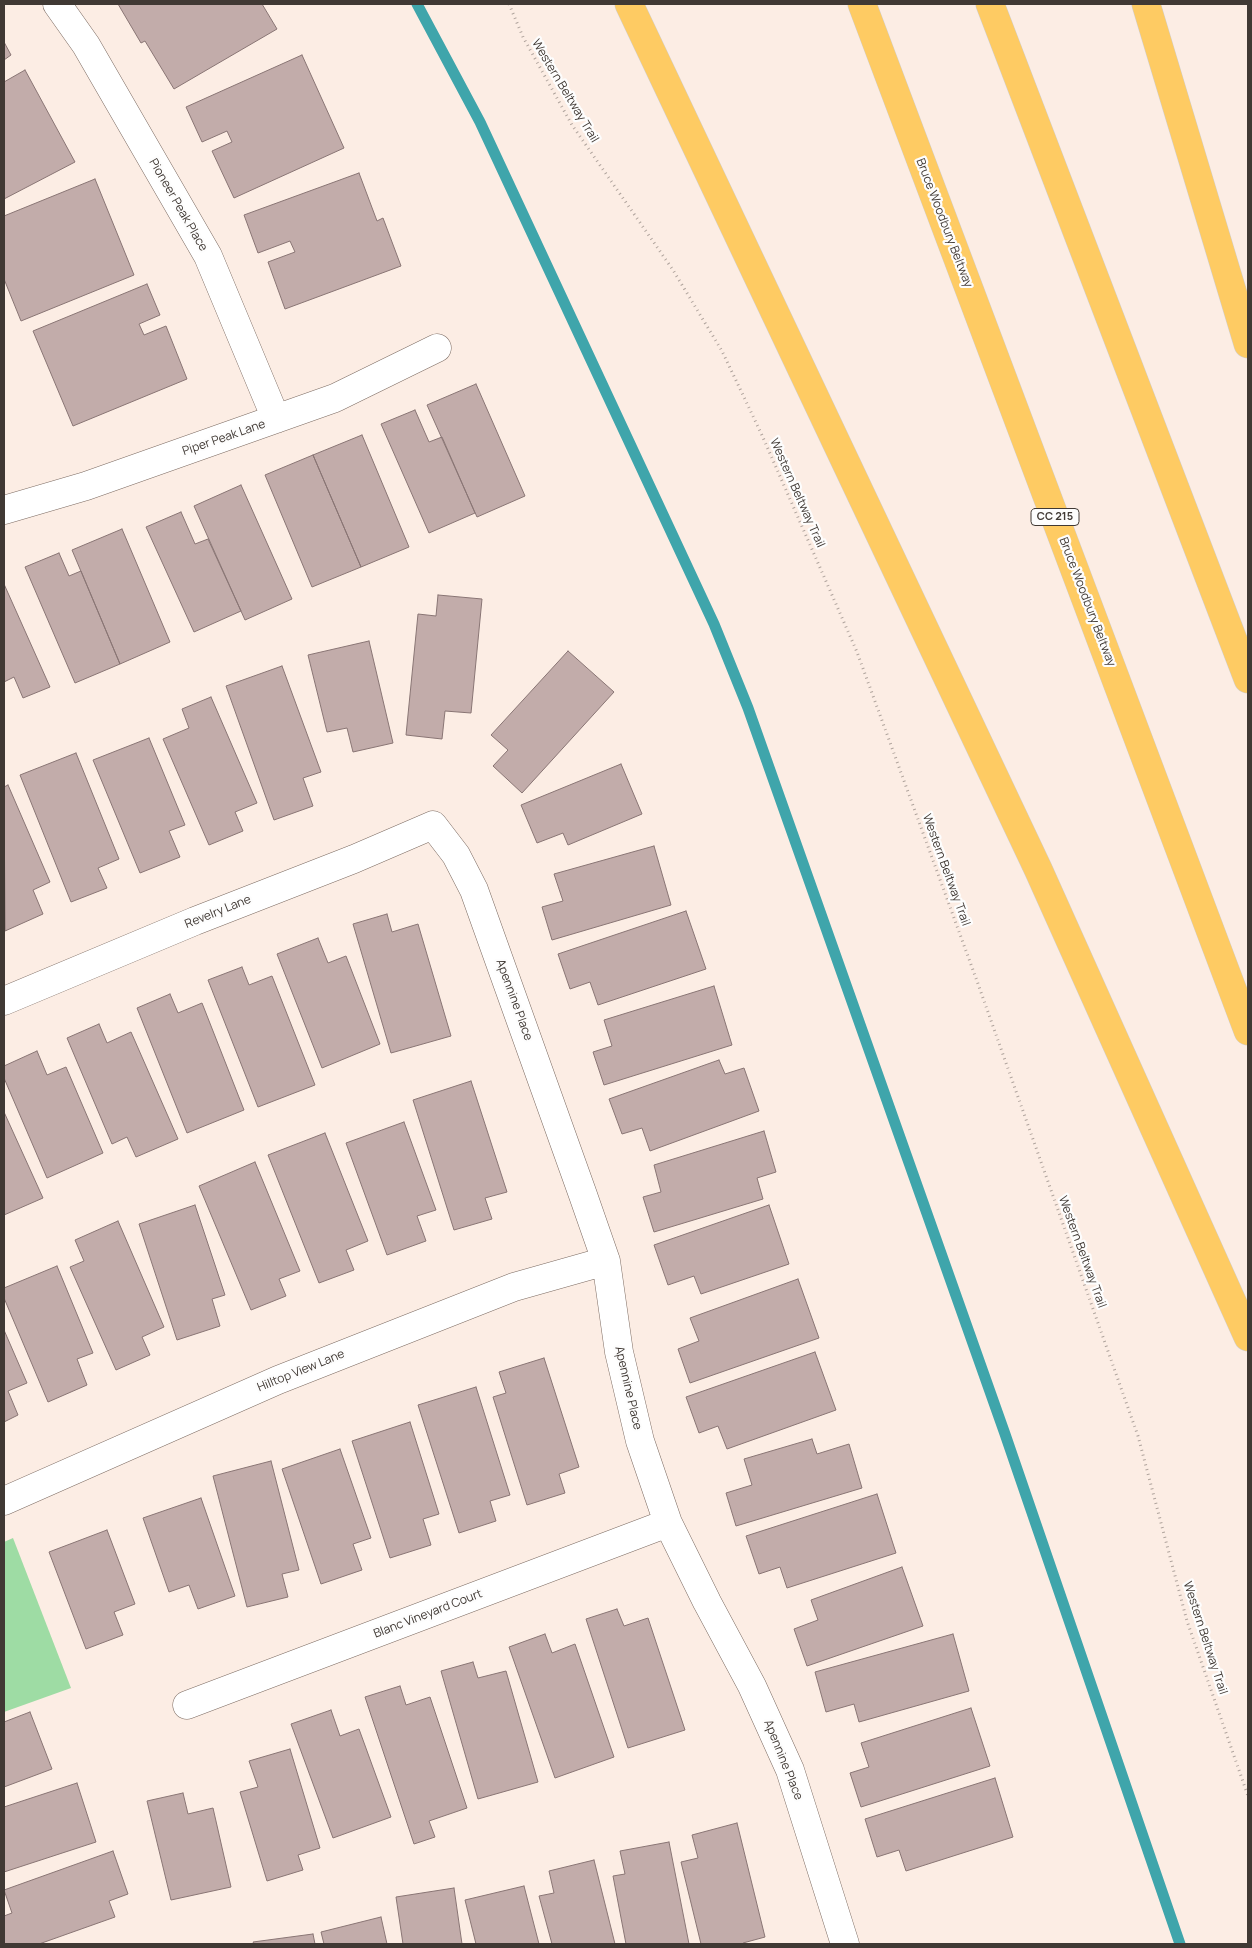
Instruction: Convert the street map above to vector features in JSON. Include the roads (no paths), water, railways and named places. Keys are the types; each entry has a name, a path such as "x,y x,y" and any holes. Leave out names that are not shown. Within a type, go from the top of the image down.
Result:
{"highway":[{"path":"629,4 1038,869 1248,1336"},
{"name":"Bruce Woodbury Beltway","path":"862,4 1248,1031"},
{"path":"990,4 1248,680"},
{"path":"1146,4 1248,344"}],"street":[{"name":"Pioneer Peak Place","path":"57,4 86,45 208,256 276,419"},
{"name":"Piper Peak Lane","path":"4,510 86,486 335,398 437,348"},
{"name":"Revelry Lane","path":"4,1001 433,825"},
{"name":"Apennine Place","path":"433,825 456,855 474,890 484,915 606,1262 619,1352 636,1423 668,1523 707,1602 752,1686 790,1770 845,1944"},
{"name":"Hilltop View Lane","path":"4,1501 278,1380 514,1286 606,1262"},
{"name":"Blanc Vineyard Court","path":"187,1705 668,1523"}],"waterway":[{"path":"417,4 480,122 714,624 748,708 1005,1434 1180,1944"}]}
